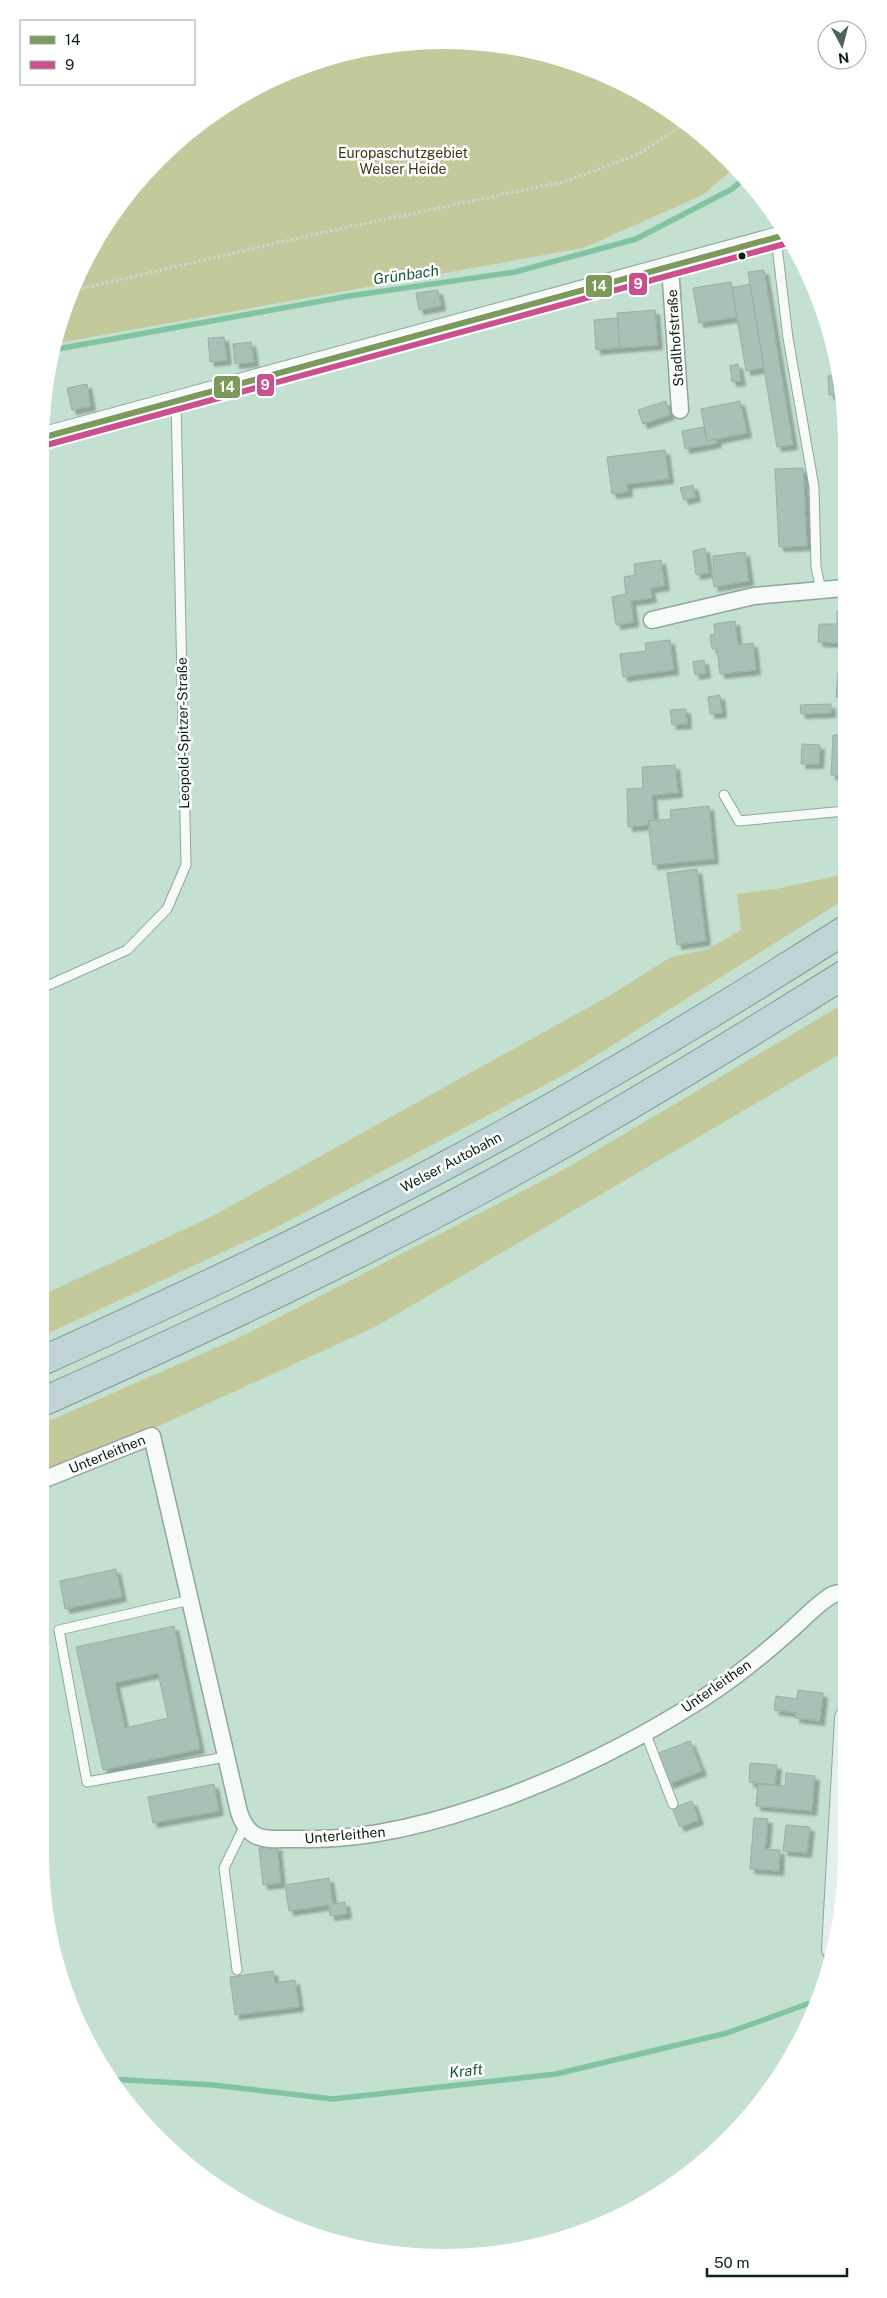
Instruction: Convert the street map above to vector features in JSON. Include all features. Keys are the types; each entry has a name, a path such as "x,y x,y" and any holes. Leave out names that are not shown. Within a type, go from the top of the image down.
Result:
{"highway":[{"name":"Welser Autobahn","path":"49,1358 294,1244 438,1170 720,1010 838,934"},
{"path":"49,1399 188,1336 370,1247 521,1168 686,1074 838,978"}],"street":[{"path":"49,436 780,237"},
{"name":"Stadlhofstraße","path":"670,267 680,410"},
{"path":"652,620 754,596 838,589"},
{"name":"Unterleithen","path":"49,1477 152,1436 244,1827 256,1838 319,1840 396,1830 500,1800 605,1755 702,1698 777,1642 833,1594 838,1593"}],"lane":[{"path":"781,240 788,338 814,487 816,566 821,590"},
{"name":"Leopold-Spitzer-Straße","path":"49,985 127,950 167,909 186,865 176,401"},
{"path":"724,795 739,821 838,812"},
{"path":"190,1600 59,1630 87,1782 226,1757"},
{"path":"645,1732 673,1804"},
{"path":"237,1970 224,1868 244,1827"}],"path":[{"path":"80,289 311,235 567,182 639,154 679,127"}],"green space":[{"name":"Europaschutzgebiet Welser Heide","path":"444,49 495,52 546,62 618,89 663,115 684,130 730,172 703,195 583,248 62,342 79,292 102,246 130,203 164,164 203,130 224,115 269,89 317,70 366,56 392,52"},
{"path":"838,876 838,903 573,1070 275,1228 49,1333 49,1292 209,1218 616,992 669,958 710,948 741,930 737,894 776,889"},
{"path":"838,1007 838,1055 375,1327 161,1425 49,1470 49,1421 245,1335 565,1169"}],"building":[{"path":"764,270 793,445 777,447 748,272"},
{"path":"731,282 737,317 699,323 693,288"},
{"path":"750,284 764,368 746,371 732,288"},
{"path":"438,290 441,306 419,310 416,293"},
{"path":"655,310 658,345 620,348 617,313"},
{"path":"617,318 620,348 596,350 594,320"},
{"path":"224,337 227,360 210,362 208,338"},
{"path":"251,342 254,362 235,364 233,344"},
{"path":"738,364 741,381 732,382 730,366"},
{"path":"828,376 832,376 835,395 829,395"},
{"path":"87,384 91,406 72,410 67,388"},
{"path":"666,401 670,415 643,424 638,410"},
{"path":"740,401 747,433 707,441 701,409"},
{"path":"704,427 707,441 716,439 717,443 685,449 682,431"},
{"path":"665,450 669,479 627,484 628,492 612,494 607,457"},
{"path":"803,468 807,546 779,547 775,469"},
{"path":"693,485 696,497 684,500 680,488"},
{"path":"705,548 709,573 696,575 693,551"},
{"path":"745,552 749,581 714,587 711,568 714,568 713,556"},
{"path":"661,560 665,586 650,588 652,598 631,601 634,622 616,625 612,597 626,594 624,577 635,575 634,564"},
{"path":"837,611 838,643 818,642 819,624 837,624"},
{"path":"735,621 738,645 753,643 756,670 720,674 717,648 712,649 710,635 715,634 714,624"},
{"path":"670,640 674,670 623,677 620,654 646,651 645,643"},
{"path":"704,660 706,673 695,675 693,662"},
{"path":"838,672 838,697 836,697"},
{"path":"720,695 722,713 710,714 708,697"},
{"path":"831,704 831,713 801,714 800,705"},
{"path":"686,709 687,724 672,725 670,710"},
{"path":"833,735 838,735 838,776 831,775"},
{"path":"802,744 820,745 819,764 801,764"},
{"path":"675,765 678,793 652,795 654,820 648,821 649,825 628,827 627,789 643,788 642,767"},
{"path":"709,806 714,859 653,865 648,821 671,819 670,810"},
{"path":"697,869 706,941 677,945 667,873"},
{"path":"116,1569 122,1597 65,1609 60,1581"},
{"path":"174,1626 200,1749 103,1770 76,1647","holes":["158,1673 168,1718 125,1728 115,1683"]},
{"path":"798,1690 823,1693 820,1721 795,1718 796,1713 774,1710 776,1696 797,1699"},
{"path":"690,1741 702,1771 669,1784 658,1753"},
{"path":"750,1763 777,1765 775,1785 749,1782"},
{"path":"786,1773 815,1776 812,1811 756,1806 758,1784 785,1786"},
{"path":"214,1784 219,1811 153,1823 148,1797"},
{"path":"692,1801 699,1820 680,1827 672,1808"},
{"path":"754,1818 768,1819 765,1849 780,1850 779,1871 750,1869"},
{"path":"786,1825 810,1827 807,1853 783,1851"},
{"path":"277,1846 281,1883 263,1885 259,1848"},
{"path":"329,1878 333,1904 345,1902 347,1914 330,1916 329,1905 289,1911 285,1885"},
{"path":"273,1971 275,1983 295,1980 299,2007 235,2015 230,1977"}],"waterway":[{"name":"Grünbach","path":"60,349 349,296 515,272 636,239 732,189 740,183"},
{"name":"Kraft","path":"119,2080 214,2085 333,2099 556,2074 727,2033 809,2004"}],"transit line":[{"name":"14","path":"49,436 779,237"},
{"name":"9","path":"49,444 784,244"}]}
